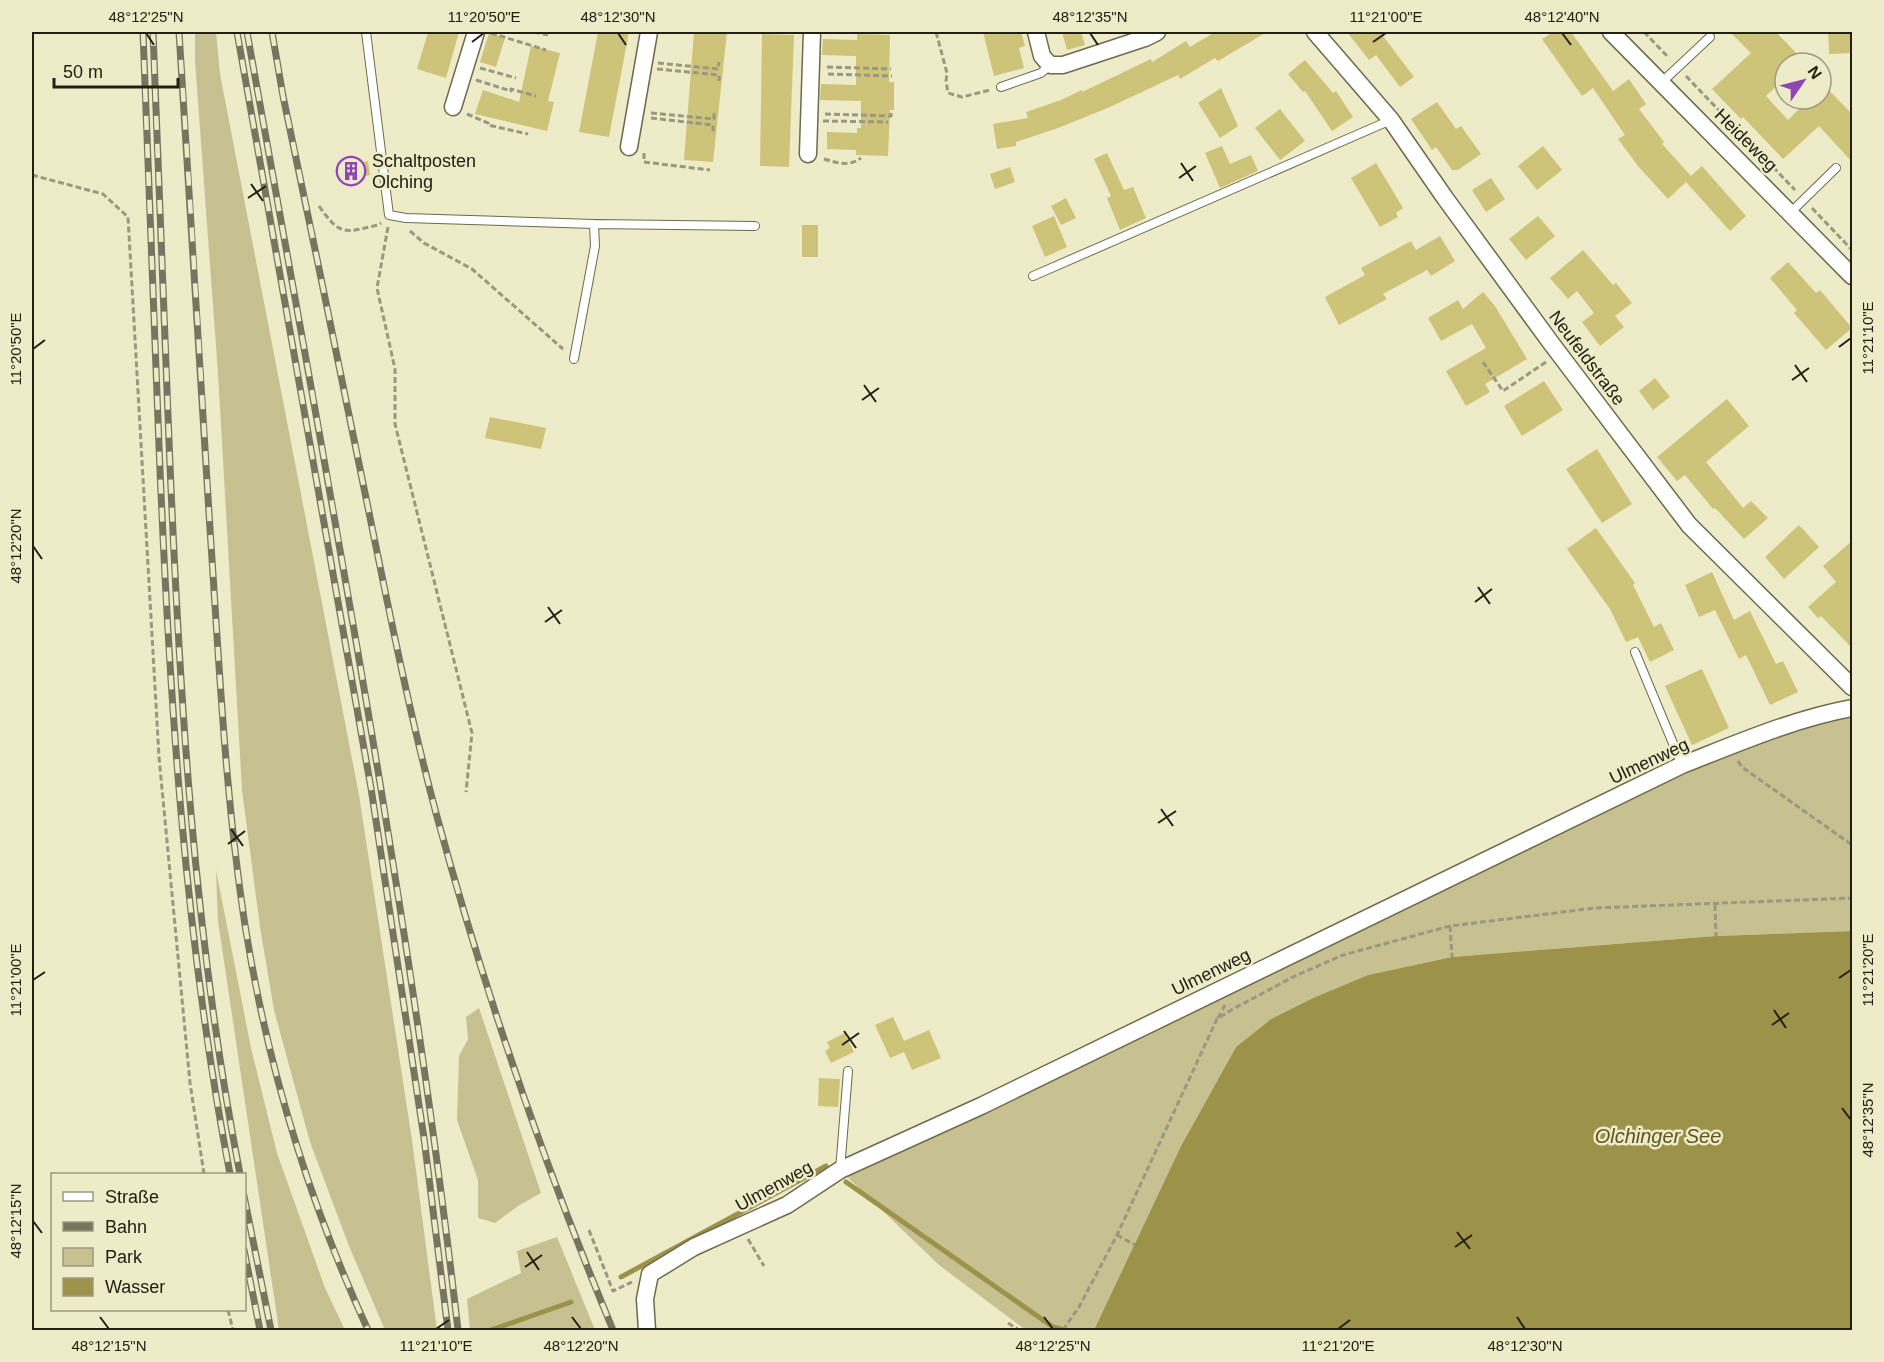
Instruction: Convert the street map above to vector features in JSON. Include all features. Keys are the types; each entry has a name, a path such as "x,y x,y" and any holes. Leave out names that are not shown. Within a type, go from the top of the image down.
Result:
{"street":[{"path":"453,106 476,32"},
{"path":"629,147 649,32"},
{"path":"808,154 812,32"},
{"path":"1036,32 1042,56 1050,65 1063,65 1157,32"},
{"name":"Neufeldstraße","path":"1315,32 1391,120 1445,198 1559,353 1689,525 1852,687"},
{"name":"Heideweg","path":"1611,32 1852,276"},
{"name":"Ulmenweg","path":"647,1330 645,1299 650,1274 694,1247 787,1205 840,1170 981,1106 1682,765 1801,720 1852,708"}],"lane":[{"path":"366,32 389,215 406,218 594,224 755,226"},
{"path":"1662,82 1710,37"},
{"path":"1001,87 1041,74 1050,65"},
{"path":"1033,276 1391,120"},
{"path":"1790,213 1836,168"},
{"path":"574,359 595,246 594,224"},
{"path":"1635,652 1682,765"},
{"path":"840,1170 848,1071"}],"path":[{"path":"486,32 546,50"},
{"path":"534,32 548,35"},
{"path":"936,32 947,73 948,93 962,97 1001,87"},
{"path":"1644,32 1852,250"},
{"path":"644,64 718,69 719,62"},
{"path":"644,64 719,75 719,81"},
{"path":"810,70 891,69"},
{"path":"464,70 516,78"},
{"path":"464,70 510,91 511,89 536,96"},
{"path":"810,70 892,76"},
{"path":"453,106 488,125 528,134"},
{"path":"808,117 891,116 891,110"},
{"path":"635,113 714,119 714,112"},
{"path":"635,113 713,125 713,132"},
{"path":"808,117 888,123"},
{"path":"629,147 645,154 644,162 710,170"},
{"path":"808,154 812,159 825,159 834,163 854,163 861,158"},
{"path":"32,175 103,194 128,217 159,757 190,1083 204,1173"},
{"path":"319,206 332,225 347,232 378,225 389,215"},
{"path":"389,215 424,243 472,269 574,359"},
{"path":"389,215 378,288 395,369 395,424 472,733 466,792"},
{"path":"1483,362 1503,391 1559,353"},
{"path":"1730,746 1742,767 1852,845"},
{"path":"1064,1330 1118,1235 1217,1019 1233,1009 1295,976 1343,955 1450,926 1595,908 1852,898"},
{"path":"1715,905 1716,936"},
{"path":"1450,926 1452,957"},
{"path":"741,1227 764,1266"},
{"path":"589,1230 613,1291"},
{"path":"1118,1235 1134,1245"},
{"path":"228,1311 233,1330"},
{"path":"1008,1323 1019,1330"}],"green space":[{"path":"195,32 216,32 220,74 359,795 412,1140 437,1330 385,1330 349,1246 310,1142 274,1010 260,927 242,790 218,373 195,61"},
{"path":"1852,708 1852,931 1716,936 1452,957 1368,975 1271,1019 1236,1047 1181,1146 1094,1330 1023,1328 939,1265 840,1170 1682,765"},
{"path":"216,870 251,1048 277,1153 325,1288 345,1330 279,1330 218,921"},
{"path":"479,1008 541,1193 495,1223 478,1218 478,1180 457,1120 459,1056 468,1039 466,1017"},
{"path":"557,1237 595,1330 470,1330 467,1299 521,1273 517,1251"}],"water":[{"name":"Olchinger See","path":"1852,931 1852,1330 1094,1330 1181,1146 1236,1047 1271,1019 1368,975 1452,957 1716,936"}],"building":[{"path":"428,32 459,32 446,78 417,69"},
{"path":"598,32 629,32 609,137 579,132"},
{"path":"694,32 727,32 713,162 684,160"},
{"path":"983,32 1021,32 1025,46 1019,48 1024,68 994,76"},
{"path":"1062,32 1081,32 1085,45 1067,50"},
{"path":"1215,32 1267,32 1218,61 1215,58 1180,79 1178,75 1110,107 1016,142 1016,146 997,149 993,124 1028,118 1026,112 1082,90 1082,92 1151,59 1152,62 1186,41 1190,47"},
{"path":"1347,32 1380,32 1414,77 1400,87 1376,55 1369,60"},
{"path":"1553,32 1571,32 1613,91 1629,79 1646,104 1639,109 1664,142 1662,144 1691,176 1702,166 1746,216 1730,231 1686,182 1668,199 1638,166 1618,139 1625,135 1593,88 1582,96 1542,39"},
{"path":"1730,32 1776,32 1794,51 1773,51 1773,89 1766,96 1773,104 1773,111 1780,111 1788,120 1797,111 1833,111 1833,94 1852,114 1852,162 1819,126 1783,159 1743,117 1741,119 1712,89 1751,53"},
{"path":"1828,32 1852,32 1852,53 1833,54 1833,51 1829,51"},
{"path":"489,33 505,38 496,67 480,62"},
{"path":"762,34 794,35 789,167 760,166"},
{"path":"857,34 890,35 889,82 894,82 894,110 890,110 888,156 856,155 856,150 827,149 827,132 857,133 857,128 861,128 861,101 820,100 821,84 856,85 856,56 822,55 823,39 857,40"},
{"path":"531,46 560,53 548,101 554,102 547,131 475,114 483,90 519,102"},
{"path":"1305,60 1333,93 1336,91 1353,117 1332,131 1305,91 1303,92 1288,74"},
{"path":"1221,88 1238,126 1220,138 1198,103"},
{"path":"1437,102 1456,129 1461,126 1481,154 1458,170 1452,170 1436,147 1432,150 1411,119"},
{"path":"1280,109 1305,141 1280,160 1255,128"},
{"path":"1222,146 1230,164 1251,155 1258,171 1220,188 1205,153"},
{"path":"1543,146 1562,170 1537,190 1518,166"},
{"path":"1107,153 1124,190 1133,187 1146,218 1120,230 1107,198 1111,196 1094,159"},
{"path":"368,161 370,175 355,178 352,165"},
{"path":"1376,163 1403,208 1396,213 1398,217 1380,227 1351,178"},
{"path":"1010,167 1015,182 995,189 990,174"},
{"path":"1491,178 1505,199 1486,212 1472,190"},
{"path":"1066,198 1076,218 1061,225 1051,206"},
{"path":"1054,216 1067,247 1045,257 1032,226"},
{"path":"1538,216 1555,236 1526,260 1509,239"},
{"path":"802,225 818,225 818,257 802,257"},
{"path":"1440,236 1455,261 1431,276 1427,270 1383,294 1387,299 1339,325 1325,297 1365,275 1361,268 1411,241 1416,250"},
{"path":"1583,250 1613,285 1616,283 1632,303 1615,316 1624,327 1600,346 1582,322 1594,313 1577,291 1568,299 1550,278"},
{"path":"1788,262 1816,293 1820,290 1852,328 1826,350 1794,313 1797,310 1770,278"},
{"path":"1483,292 1495,306 1527,359 1485,384 1490,392 1466,406 1446,371 1486,348 1472,324 1441,341 1428,318 1458,300 1463,309"},
{"path":"1655,378 1670,397 1653,410 1639,391"},
{"path":"1544,381 1563,410 1522,436 1504,406"},
{"path":"1727,399 1749,426 1706,462 1743,508 1751,501 1768,518 1744,539 1715,508 1713,509 1685,475 1677,481 1657,457"},
{"path":"490,417 546,428 541,449 485,438"},
{"path":"1597,449 1632,504 1602,523 1566,469"},
{"path":"1799,525 1819,547 1784,579 1765,557"},
{"path":"1596,528 1635,583 1633,585 1654,627 1661,623 1674,650 1650,662 1638,637 1626,642 1610,609 1567,549"},
{"path":"1852,541 1852,648 1821,616 1818,618 1808,607 1836,582 1823,566"},
{"path":"1712,572 1734,620 1750,611 1776,664 1783,661 1798,692 1770,705 1746,655 1739,659 1715,610 1699,617 1685,585"},
{"path":"1702,669 1729,728 1692,745 1665,686"},
{"path":"893,1017 904,1041 929,1030 941,1058 912,1070 904,1052 890,1058 875,1025"},
{"path":"845,1033 854,1052 831,1063 825,1051 830,1048 827,1042"},
{"path":"819,1078 840,1079 838,1107 818,1106"}],"waterway":[{"path":"621,1277 826,1166"},
{"path":"846,1182 1053,1327 1064,1330"},
{"path":"491,1330 571,1302"}],"railway":[{"path":"143,32 163,538 174,721 181,812 201,994 230,1173"},
{"path":"153,32 173,533 183,717 210,992 240,1173"},
{"path":"179,32 223,727 232,826 245,925 265,1029 293,1132 327,1232 368,1330"},
{"path":"237,32 371,788 424,1138 448,1330"},
{"path":"247,32 390,842 438,1167 458,1330"},
{"path":"272,32 283,96 390,614 436,813 474,945 516,1075 587,1267 613,1330"},
{"path":"246,1206 271,1330"},
{"path":"246,1260 260,1330"}],"place":[{"name":"Schaltposten Olching","path":"351,171"}]}
